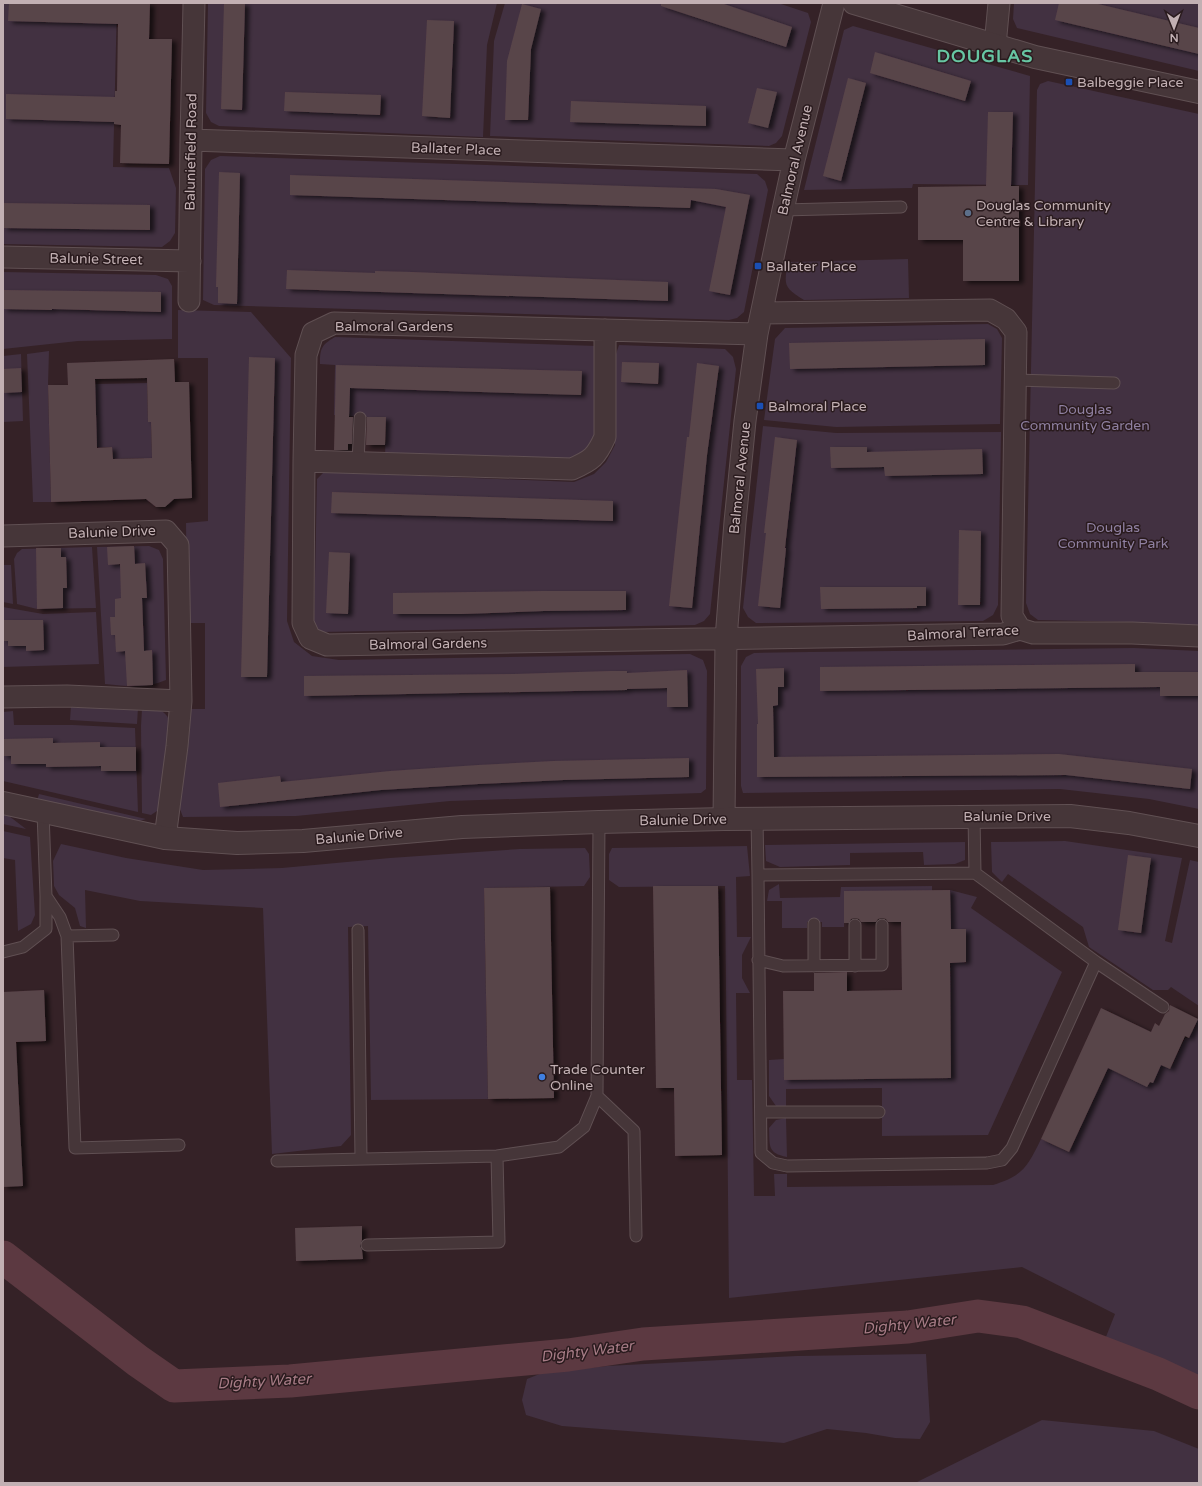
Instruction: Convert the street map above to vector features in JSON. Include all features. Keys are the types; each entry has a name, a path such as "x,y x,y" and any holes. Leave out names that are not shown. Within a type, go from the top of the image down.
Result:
{"street":[{"name":"Baluniefield Road","path":"189,301 190,140 194,3"},
{"name":"Balmoral Avenue","path":"724,819 726,639 734,522 757,334 794,160 834,3"},
{"path":"854,3 1034,57 1199,92"},
{"path":"993,45 996,35 999,3"},
{"name":"Ballater Place","path":"190,140 794,160"},
{"name":"Balunie Street","path":"3,257 190,261"},
{"path":"762,313 990,310 1006,318 1016,332 1012,616 1020,629"},
{"name":"Balmoral Gardens","path":"726,639 327,645 310,638 303,623 306,355 313,333 334,322 757,334"},
{"path":"304,461 572,469 587,463 599,452 605,437 605,330"},
{"name":"Balunie Drive","path":"3,536 166,531 178,545 181,701 166,838"},
{"name":"Balmoral Terrace","path":"726,639 1003,634 1020,629 1033,633 1132,633 1199,636"},
{"path":"3,697 67,696 181,701"},
{"name":"Balunie Drive","path":"3,803 166,838 237,843 296,841 462,827 724,819 974,816 1070,816 1129,823 1199,836"}],"lane":[{"path":"783,210 901,207"},
{"path":"1016,380 1114,383"},
{"path":"358,463 360,418"},
{"path":"3,952 23,947 46,929 43,812"},
{"path":"974,816 975,872"},
{"path":"757,819 761,1153 773,1163 787,1166 987,1163 1002,1160 1012,1148 1096,962"},
{"path":"277,1161 497,1156 559,1147 584,1127 597,1096 599,822"},
{"path":"758,875 975,872 1096,962 1163,1007"},
{"path":"46,896 60,917 67,936 75,1148 179,1145"},
{"path":"814,924 814,966"},
{"path":"855,925 855,966"},
{"path":"758,960 783,966 882,965 882,925"},
{"path":"358,930 361,1158"},
{"path":"67,936 114,935"},
{"path":"597,1096 634,1130 636,1236"},
{"path":"761,1112 879,1112"},
{"path":"367,1245 499,1242 497,1156"}],"green space":[{"path":"3,3 117,3 113,167 169,168 176,188 175,233 170,241 162,247 3,244"},
{"path":"208,3 497,3 487,45 483,137 219,126 211,122 206,113"},
{"path":"505,3 778,3 808,13 811,22 782,136 776,143 769,146 490,136 494,41"},
{"path":"1014,3 1199,3 1199,71 1017,28 1013,19"},
{"path":"853,26 1030,76 1028,185 913,184 912,188 804,190 844,30"},
{"name":"Douglas Community Park","path":"1048,81 1199,114 1199,626 1134,622 1038,620 1030,614 1026,603 1037,90 1040,84"},
{"path":"220,156 757,174 765,181 768,190 744,312 737,318 729,320 214,305 203,300 205,169 211,160"},
{"path":"908,259 909,298 804,300 792,292 786,281 788,262"},
{"path":"3,272 156,275 168,279 172,286 172,339 78,341 3,349"},
{"path":"178,310 251,312 291,358 287,621 294,642 312,656 339,660 690,654 703,660 707,671 706,789 701,793 450,801 296,816 183,817 178,804 190,709 205,709 205,623 187,623 186,523 208,521 208,358 178,358"},
{"path":"988,324 997,329 1002,338 1000,424 836,427 764,420 775,339 785,328"},
{"path":"335,337 597,346 597,438 576,459 385,458 386,418 334,415 335,365 320,364 320,355 324,345"},
{"path":"619,345 725,349 733,357 736,369 710,614 704,621 695,625 320,632 314,627 317,479 324,472 574,482 594,474 606,462 615,445 615,357"},
{"path":"49,351 48,385 51,502 33,502 27,354"},
{"path":"21,354 23,421 3,422 3,356"},
{"path":"147,383 148,421 151,422 152,458 144,475 144,458 113,459 112,447 92,448 95,384"},
{"path":"763,426 836,433 1001,432 998,605 993,615 983,621 756,623 748,617 743,608"},
{"path":"149,546 159,550 163,559 166,680 143,686 105,684 97,547"},
{"path":"92,547 96,608 37,609 17,604 14,559 17,553 22,549"},
{"path":"3,565 11,565 13,604 3,602"},
{"path":"3,607 43,614 96,612 99,664 3,667"},
{"path":"1134,648 1199,651 1199,809 1149,799 1060,789 743,793 741,786 741,666 746,657 754,653"},
{"path":"71,706 138,708 137,724 70,720"},
{"path":"142,709 154,709 164,712 169,719 161,805 157,811 151,815 142,813"},
{"path":"13,711 14,725 73,725 135,728 138,812 3,781 3,712"},
{"path":"39,794 146,819 133,823 37,801"},
{"path":"3,814 9,816 26,829 3,824"},
{"path":"3,831 30,837 35,915 31,924 18,931 15,860 3,858"},
{"path":"1065,841 1182,858 1165,941 1172,943 1190,860 1199,862 1199,1006 1171,987 1168,990 1153,990 1089,947 1083,927 1008,874 1002,882 992,872 991,842"},
{"path":"965,842 965,860 955,864 924,865 923,852 850,853 850,865 780,867 766,861 765,845"},
{"path":"61,844 126,858 203,870 282,868 390,858 520,849 585,848 589,854 590,877 584,886 484,888 488,1099 371,1100 368,926 348,927 351,1135 341,1146 272,1154 263,908 140,901 85,890 86,928 80,926 75,908 59,895 54,886 53,861"},
{"path":"747,846 750,876 736,877 737,937 751,937 742,955 742,978 750,993 736,993 737,1080 752,1080 754,1196 775,1196 774,1174 787,1174 787,1187 993,1185 1003,1182 1018,1174 1023,1169 1028,1163 1041,1139 1069,1152 1108,1068 1147,1086 1150,1082 1140,1055 1170,1069 1185,1038 1189,1038 1198,1019 1199,1006 1199,1393 1158,1374 1100,1352 1115,1314 1022,1267 729,1298 725,886 619,887 609,880 609,854 612,848"},
{"path":"779,884 780,898 840,897 841,887 932,886 932,891 844,891 844,927 822,927 822,922 807,922 807,928 782,928 782,901 767,901 769,890"},
{"path":"950,890 977,897 971,908 1062,972 988,1135 882,1136 882,1088 786,1089 786,1108 776,1106 769,1096 769,1060 784,1059 784,1080 951,1078 950,990 933,990"},
{"path":"786,1118 787,1157 773,1151 769,1140 769,1128 776,1120"},
{"path":"926,1354 930,1422 920,1439 895,1438 827,1429 784,1443 562,1426 526,1415 522,1400 527,1379 542,1373 607,1366 797,1356"},
{"path":"1042,1420 1154,1431 1199,1449 1199,1483 915,1483"}],"building":[{"path":"9,3 150,3 149,39 172,39 169,164 120,163 121,125 114,124 114,122 6,119 6,94 115,97 115,91 117,91 118,24 8,21"},
{"path":"224,3 245,3 242,110 221,109"},
{"path":"661,3 721,3 792,27 786,47 661,6"},
{"path":"1059,3 1094,3 1199,28 1199,54 1055,20"},
{"path":"522,4 541,9 531,49 528,120 505,120 507,61"},
{"path":"427,20 454,21 450,118 422,116"},
{"path":"875,52 971,81 965,101 870,73"},
{"path":"848,78 866,83 841,181 823,176"},
{"path":"757,88 777,92 768,128 748,123"},
{"path":"285,92 381,95 380,115 284,111"},
{"path":"571,101 706,106 706,126 570,122"},
{"name":"Douglas Community Centre & Library","path":"988,112 1013,112 1011,186 1019,186 1019,281 963,281 963,240 918,240 918,187 986,186"},
{"path":"219,172 240,173 237,304 218,303 218,287 216,287"},
{"path":"290,175 716,189 750,195 730,295 709,291 726,207 691,200 690,208 290,195"},
{"path":"3,203 150,205 150,230 3,228"},
{"path":"287,270 375,273 375,271 412,272 668,282 668,301 286,289"},
{"path":"3,290 161,292 161,312 3,309"},
{"path":"985,339 985,365 790,369 789,343"},
{"path":"249,357 275,358 267,677 241,677"},
{"path":"174,359 175,382 189,382 192,498 174,499 165,507 156,507 146,499 51,502 48,385 68,385 67,363","holes":["147,378 148,422 151,422 152,458 113,459 112,447 97,448 95,379"]},
{"path":"622,362 659,363 658,384 621,382"},
{"path":"697,363 719,366 707,455 692,608 669,606 687,437 689,437"},
{"path":"336,365 582,371 581,395 350,388 349,417 353,417 352,444 348,444 348,450 334,450"},
{"path":"21,368 22,392 3,393 3,369"},
{"path":"367,417 386,417 385,445 366,445"},
{"path":"775,437 797,440 780,608 758,606 766,533 764,533"},
{"path":"830,447 867,447 867,452 982,449 983,474 885,476 884,467 831,468"},
{"path":"332,492 613,501 613,521 331,513"},
{"path":"959,530 981,531 980,605 958,605"},
{"path":"134,546 135,564 145,563 147,598 142,598 144,651 152,650 153,685 127,686 125,651 116,652 115,635 111,635 110,617 115,617 115,599 121,598 120,564 108,565 107,547"},
{"path":"36,548 61,548 61,557 66,557 67,588 63,588 63,608 37,609"},
{"path":"329,552 350,553 348,614 326,613"},
{"path":"820,587 926,587 926,606 917,606 917,608 821,609"},
{"path":"626,591 626,610 393,614 393,593"},
{"path":"3,620 43,620 44,650 26,651 26,646 8,646 8,641 3,641"},
{"path":"1135,664 1135,672 1199,672 1199,696 1160,696 1160,687 820,691 820,667"},
{"path":"784,668 784,687 778,687 778,705 773,706 774,757 1059,754 1192,769 1190,789 1066,775 757,777 758,724 756,669"},
{"path":"687,670 688,707 667,707 667,688 304,696 304,676 514,674 610,671 627,671 627,673"},
{"path":"53,738 53,743 100,742 100,747 136,747 136,771 101,771 101,766 46,767 46,764 11,764 11,756 3,756 3,739"},
{"path":"689,758 689,777 564,780 381,790 220,807 218,783 280,776 281,782 390,771 553,761"},
{"path":"1128,855 1151,858 1141,933 1118,930"},
{"path":"653,886 718,886 722,1155 675,1156 674,1088 656,1088"},
{"path":"550,887 554,1098 488,1099 484,888"},
{"path":"950,890 951,929 966,929 966,962 950,963 951,1078 784,1080 783,991 814,991 814,973 847,972 847,991 902,990 901,922 888,922 886,919 882,918 878,919 876,922 861,922 859,919 855,918 851,919 849,923 844,923 844,891"},
{"path":"44,990 46,1041 16,1042 23,1186 3,1187 3,992"},
{"path":"1170,1005 1198,1019 1189,1038 1185,1036 1170,1069 1161,1065 1153,1083 1150,1082 1147,1087 1108,1068 1069,1152 1041,1139 1101,1008 1151,1032 1155,1023 1159,1026 1165,1014 1169,1011"},
{"path":"362,1226 362,1240 360,1246 363,1259 296,1261 295,1228"}],"waterway":[{"name":"Dighty Water","path":"3,1257 138,1361 174,1386 290,1381 568,1355 643,1344 908,1327 978,1316 1022,1322 1158,1374 1199,1393"}],"place":[{"name":"Balbeggie Place","path":"1069,82"},
{"name":"Douglas Community Centre & Library","path":"968,213"},
{"name":"Ballater Place","path":"758,266"},
{"name":"Balmoral Place","path":"760,406"},
{"name":"Trade Counter Online","path":"542,1077"}],"district":[{"name":"DOUGLAS","path":"985,56"}],"park label":[{"name":"Douglas Community Garden","path":"1085,418"}]}
